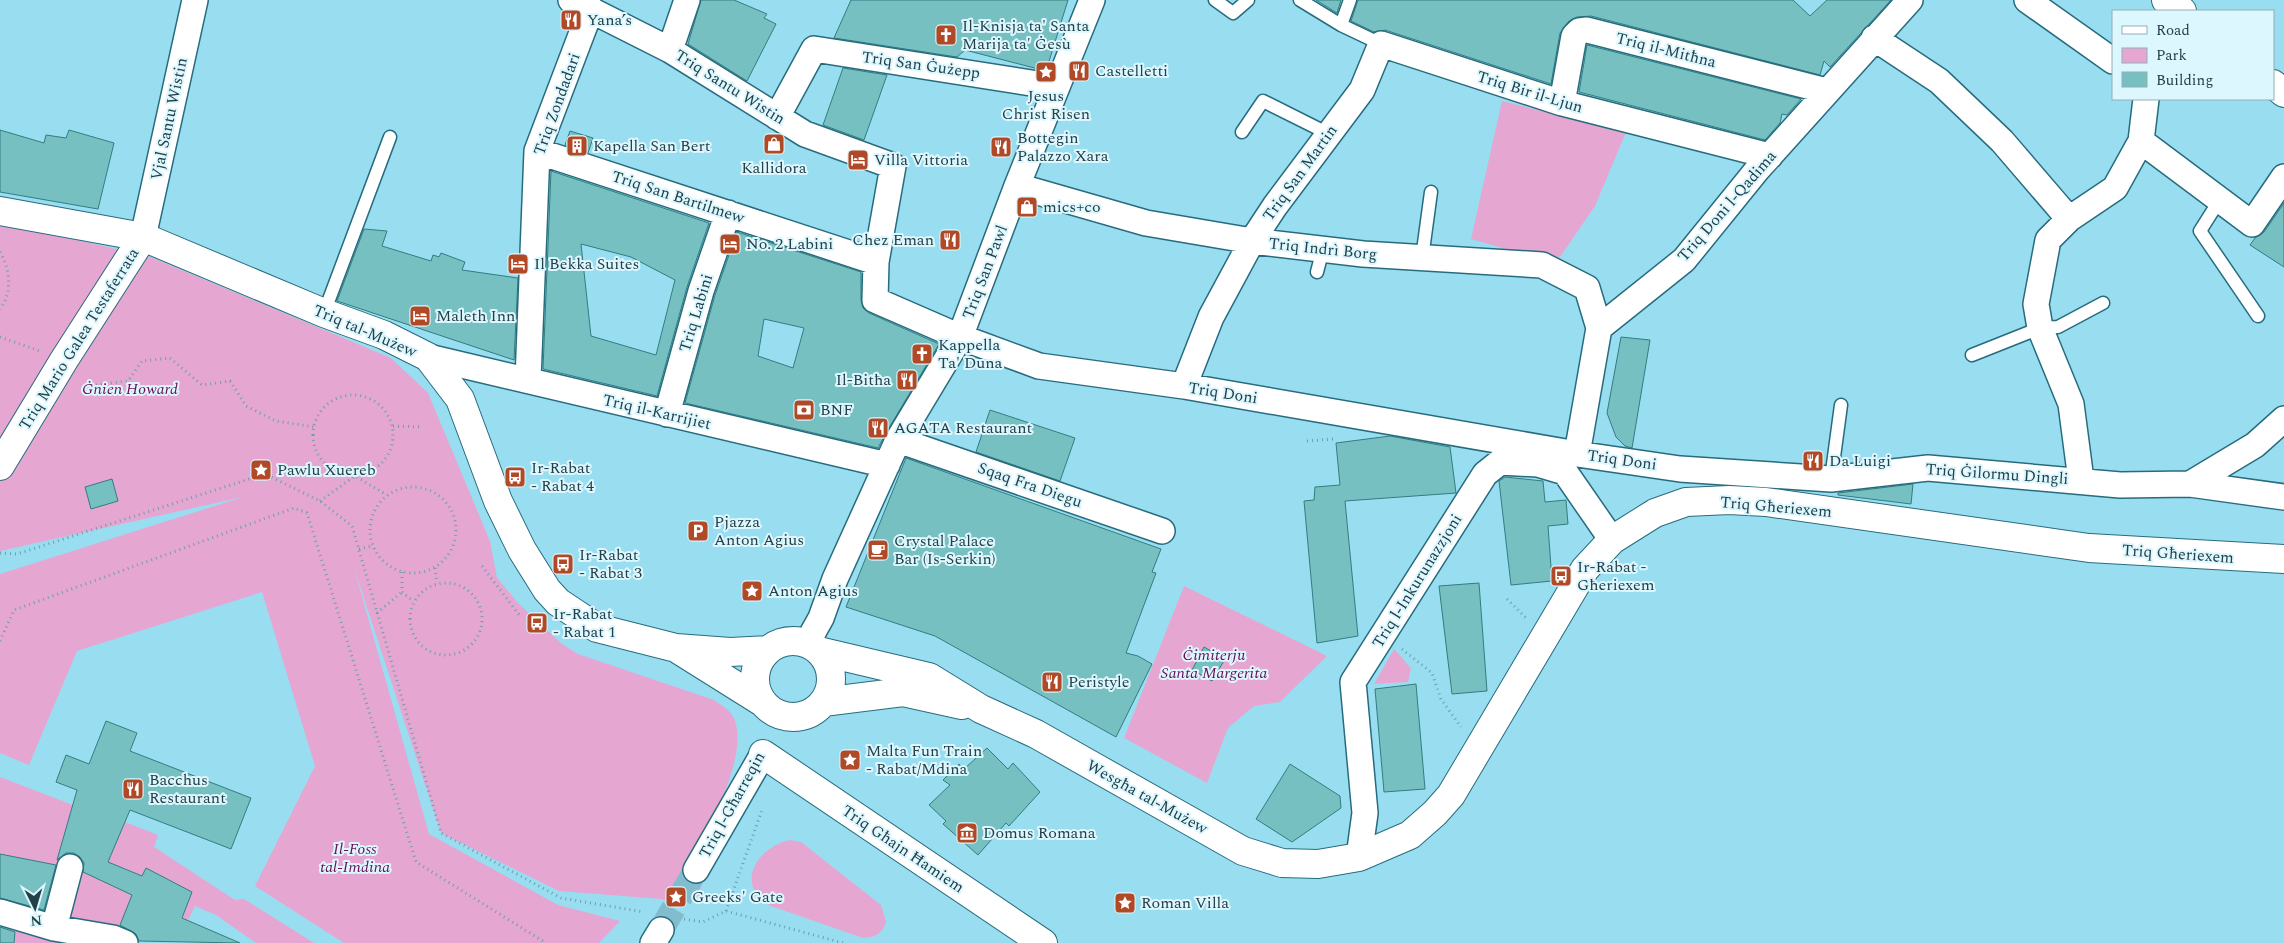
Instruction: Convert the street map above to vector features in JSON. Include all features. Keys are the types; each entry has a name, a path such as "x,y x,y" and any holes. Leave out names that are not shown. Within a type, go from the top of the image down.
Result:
{"street":[{"name":"Vjal Santu Wistin","path":"143,237 195,0"},
{"path":"670,50 687,0"},
{"name":"Triq San Pawl","path":"813,647 820,618 835,579 898,440 960,337 1017,186 1092,0"},
{"path":"2027,0 2112,60"},
{"path":"2166,0 2181,10"},
{"name":"Triq Doni l-Qadima","path":"1598,328 1684,260 1770,156 1907,1"},
{"name":"Triq Santu Wistin","path":"581,5 670,50 805,134 892,166"},
{"name":"Triq Zondadari","path":"528,380 536,151 581,5"},
{"name":"Triq il-Mitħna","path":"1562,104 1574,36 1579,30 1587,30 1827,91"},
{"path":"1874,38 1939,81 2002,141 2070,219"},
{"name":"Triq Bir il-Ljun","path":"1381,44 1562,104 1770,156"},
{"name":"Triq San Martin","path":"1184,386 1211,317 1252,241 1275,206 1362,90 1381,44"},
{"name":"Triq San Ġużepp","path":"777,117 814,49 1057,87"},
{"path":"2081,480 2071,404 2040,328 2036,304 2048,240 2070,219 2115,188 2141,141 2146,100"},
{"path":"2141,141 2219,202 2252,224 2284,177"},
{"name":"Triq San Bartilmew","path":"536,151 876,262"},
{"name":"Triq Doni","path":"892,166 876,262 875,300 960,337 1039,366 1184,386 1577,454 1680,469 1686,502"},
{"name":"Triq Indrì Borg","path":"1017,186 1146,223 1252,241 1320,261 1363,254 1542,265 1587,288 1598,328"},
{"name":"Triq tal-Mużew","path":"0,211 143,237 324,314 384,336 428,357 460,399 498,501 522,550 552,596 558,602 597,628 676,648 730,652 768,650"},
{"name":"Triq Labini","path":"667,414 701,291 728,213"},
{"name":"Triq Mario Galea Testaferrata","path":"0,466 64,360 143,237"},
{"path":"1577,454 1598,328"},
{"name":"Triq il-Karrijiet","path":"428,357 887,465"},
{"path":"2190,484 2255,445 2284,418"},
{"name":"Sqaq Fra Diegu","path":"898,440 1162,530"},
{"name":"Triq l-Inkurunazzjoni","path":"1358,857 1365,813 1353,682 1485,474 1500,462 1538,464 1565,472 1612,540"},
{"name":"Triq Ġilormu Dingli","path":"1680,469 1831,479 1928,468 2081,480 2120,485 2190,484 2284,497"},
{"name":"Triq Għeriexem","path":"1318,864 1358,857 1410,835 1435,813 1451,795 1585,569 1612,540 1655,513 1686,502 1729,500 1766,502 2089,548 2284,559"},
{"path":"786,641 813,647 830,670 828,692 823,702 812,712 795,717 781,716 766,706 755,686 755,669 768,650 786,641"},
{"name":"Wesgħa tal-Mużew","path":"813,647 929,676 981,709 1036,734 1243,851 1282,862 1318,864"},
{"name":"Triq tal-Mużew","path":"676,648 766,706"},
{"name":"Wesgħa tal-Mużew","path":"823,702 903,692 981,709"},
{"name":"Triq l-Għarreqin","path":"696,870 763,754 766,706"},
{"path":"763,754 795,717"},
{"name":"Triq Għajn Ħamiem","path":"763,754 1043,943"},
{"path":"54,928 70,867"},
{"path":"0,912 54,928 113,938 124,943"}],"lane":[{"path":"1215,0 1233,13 1248,0"},
{"name":"Triq Bir il-Ljun","path":"1300,0 1341,25 1381,44"},
{"path":"1341,25 1350,0"},
{"path":"1242,132 1263,101 1329,134"},
{"path":"324,314 390,137"},
{"path":"1422,258 1431,192"},
{"path":"2219,202 2200,231 2258,316"},
{"path":"1972,355 2040,328 2058,327 2103,303"},
{"path":"1831,479 1841,405"}],"path":[{"path":"0,252 5,262 9,279 6,296 0,309"},
{"path":"0,337 64,360"},
{"path":"86,386 128,381 142,361 170,358 202,386 230,381 246,406 276,421 314,427"},
{"path":"353,395 368,398 381,405 393,426 394,440 390,453 380,466 368,474 355,476 339,474 327,467 318,456 313,441 314,427 319,414 327,404 340,397 353,395"},
{"path":"393,426 422,427"},
{"path":"0,553 17,554 265,474 320,501 352,526 441,833 561,898 659,926 702,922 726,911 843,943"},
{"path":"355,476 387,494"},
{"path":"320,501 355,476"},
{"path":"418,486 433,491 445,500 454,513 457,528 456,538 450,553 435,568 420,573 402,572 388,566 378,556 372,546 370,520 377,505 387,494 400,488 418,486"},
{"path":"0,641 14,610 294,508 307,513 416,862 546,943"},
{"path":"359,549 372,546"},
{"path":"482,566 520,616"},
{"path":"435,568 437,584"},
{"path":"377,614 402,592 402,572"},
{"path":"447,582 459,585 470,591 480,604 483,617 481,630 471,646 457,654 444,656 427,650 417,642 410,626 409,614 414,602 425,589 437,584 447,582"},
{"path":"402,592 414,602"},
{"path":"1507,599 1532,625"},
{"path":"1389,624 1401,649 1432,673 1440,700 1478,750"},
{"path":"726,911 764,804"}],"green space":[{"path":"1502,101 1626,132 1595,206 1560,257 1513,251 1471,239"},
{"name":"Ġnien Howard","path":"0,223 148,256 391,358 428,393 490,541 497,578 519,604 562,644 578,654 714,700 728,710 734,718 737,734 732,772 716,814 690,866 702,875 699,902 559,891 441,833 354,568 429,834 558,905 620,921 599,943 344,943 255,886 315,766 262,592 77,651 29,765 0,753 0,574 243,497 0,551"},
{"name":"Ċimiterju Santa Margerita","path":"1184,586 1327,656 1280,702 1254,706 1228,728 1207,783 1124,738"},
{"path":"1394,649 1411,668 1408,682 1374,684"},
{"path":"0,777 73,805 60,850 103,863 108,862 125,822 158,835 154,847 235,900 244,899 314,943 256,943 216,915 195,906 188,920 132,895 117,933 63,923 62,866 0,854"},
{"path":"790,840 801,842 881,905 886,922 883,929 875,936 863,938 771,906 760,897 753,888 752,878 759,858 778,844"},
{"path":"16,927 100,943 14,943"}],"building":[{"path":"701,0 734,0 767,14 764,18 776,24 747,81 688,44"},
{"name":"Il-Knisja ta' Santa Marija ta' Ġesù","path":"851,0 1068,0 1046,71 965,50 957,57 834,38"},
{"path":"1316,0 1341,0 1337,13"},
{"path":"1358,0 1793,0 1810,16 1827,0 1891,0 1830,67 1824,61 1820,75 1591,16 1577,17 1569,21 1560,33 1551,84 1385,30 1374,32 1351,21"},
{"path":"1587,45 1801,99 1787,115 1782,114 1780,123 1765,140 1579,92"},
{"path":"843,68 887,75 864,140 823,125"},
{"path":"0,130 44,143 46,135 66,138 69,130 114,143 98,209 0,192"},
{"name":"Kapella San Bert","path":"570,131 593,138 588,153 565,145"},
{"path":"551,171 709,223 687,287 657,396 543,369","holes":["581,244 631,257 675,280 656,355 591,336"]},
{"path":"2284,203 2284,267 2250,245 2255,238 2264,232"},
{"path":"364,229 387,231 382,246 431,261 433,255 439,257 441,253 465,262 462,270 518,278 514,360 337,301"},
{"path":"737,232 861,272 861,300 863,308 869,313 939,344 878,448 685,403 715,295","holes":["764,319 804,328 793,368 758,356"]},
{"path":"1621,337 1650,340 1632,448 1625,446 1616,437 1607,413"},
{"path":"990,410 1075,438 1060,481 976,452"},
{"path":"1390,436 1450,447 1456,493 1345,501 1358,636 1317,643 1304,501 1314,500 1315,487 1340,485 1336,443"},
{"path":"906,458 1161,549 1152,572 1156,573 1126,653 1138,656 1152,664 1116,737 935,636 846,607"},
{"path":"1505,477 1543,481 1545,502 1566,500 1568,524 1548,526 1552,581 1511,585 1499,481"},
{"path":"112,479 118,501 91,509 85,487"},
{"path":"1913,484 1911,504 1838,495 1838,493"},
{"path":"1479,583 1487,691 1452,694 1439,586"},
{"path":"1204,647 1225,659 1212,681 1192,670"},
{"path":"1416,684 1425,789 1384,792 1375,689"},
{"path":"106,721 137,733 130,751 251,798 231,849 130,810 108,862 142,876 146,868 192,892 182,918 240,943 139,941 136,934 120,925 132,895 83,872 84,863 74,853 66,853 57,860 77,790 56,782 66,755 89,764"},
{"path":"987,748 1008,769 1013,763 1040,792 1009,826 1006,823 978,855 943,824 946,821 929,805 950,785 943,780 959,764 963,770"},
{"path":"1290,764 1340,796 1341,808 1292,842 1256,819"},
{"path":"0,854 56,865 44,910 0,898"},
{"path":"0,927 15,932 14,943 0,943"}],"tunnel":[{"path":"661,930 696,870"}],"place":[{"name":"Yana’s","path":"571,20"},
{"name":"Il-Knisja ta' Santa Marija ta' Ġesù","path":"946,35"},
{"name":"Castelletti","path":"1079,71"},
{"name":"Jesus Christ Risen","path":"1046,72"},
{"name":"Kallidora","path":"774,144"},
{"name":"Kapella San Bert","path":"577,146"},
{"name":"Bottegin Palazzo Xara","path":"1001,147"},
{"name":"Villa Vittoria","path":"858,160"},
{"name":"mics+co","path":"1027,207"},
{"name":"Chez Eman","path":"950,240"},
{"name":"No. 2 Labini","path":"730,244"},
{"name":"Il Bekka Suites","path":"518,264"},
{"name":"Maleth Inn","path":"420,316"},
{"name":"Kappella Ta' Duna","path":"922,354"},
{"name":"Il-Bitħa","path":"907,380"},
{"name":"BNF","path":"804,410"},
{"name":"AGATA Restaurant","path":"878,428"},
{"name":"Da Luigi","path":"1813,461"},
{"name":"Pawlu Xuereb","path":"261,470"},
{"name":"Ir-Rabat - Rabat 4","path":"515,477"},
{"name":"Pjazza Anton Agius","path":"698,531"},
{"name":"Crystal Palace Bar (Is-Serkin)","path":"878,550"},
{"name":"Ir-Rabat - Rabat 3","path":"563,564"},
{"name":"Ir-Rabat - Għeriexem","path":"1561,576"},
{"name":"Anton Agius","path":"752,591"},
{"name":"Ir-Rabat - Rabat 1","path":"537,623"},
{"name":"Peristyle","path":"1052,682"},
{"name":"Malta Fun Train - Rabat/Mdina","path":"850,760"},
{"name":"Bacchus Restaurant","path":"133,789"},
{"name":"Domus Romana","path":"967,833"},
{"name":"Greeks' Gate","path":"676,897"},
{"name":"Roman Villa","path":"1125,903"}],"park label":[{"name":"Il-Foss tal-Imdina","path":"355,858"}]}
